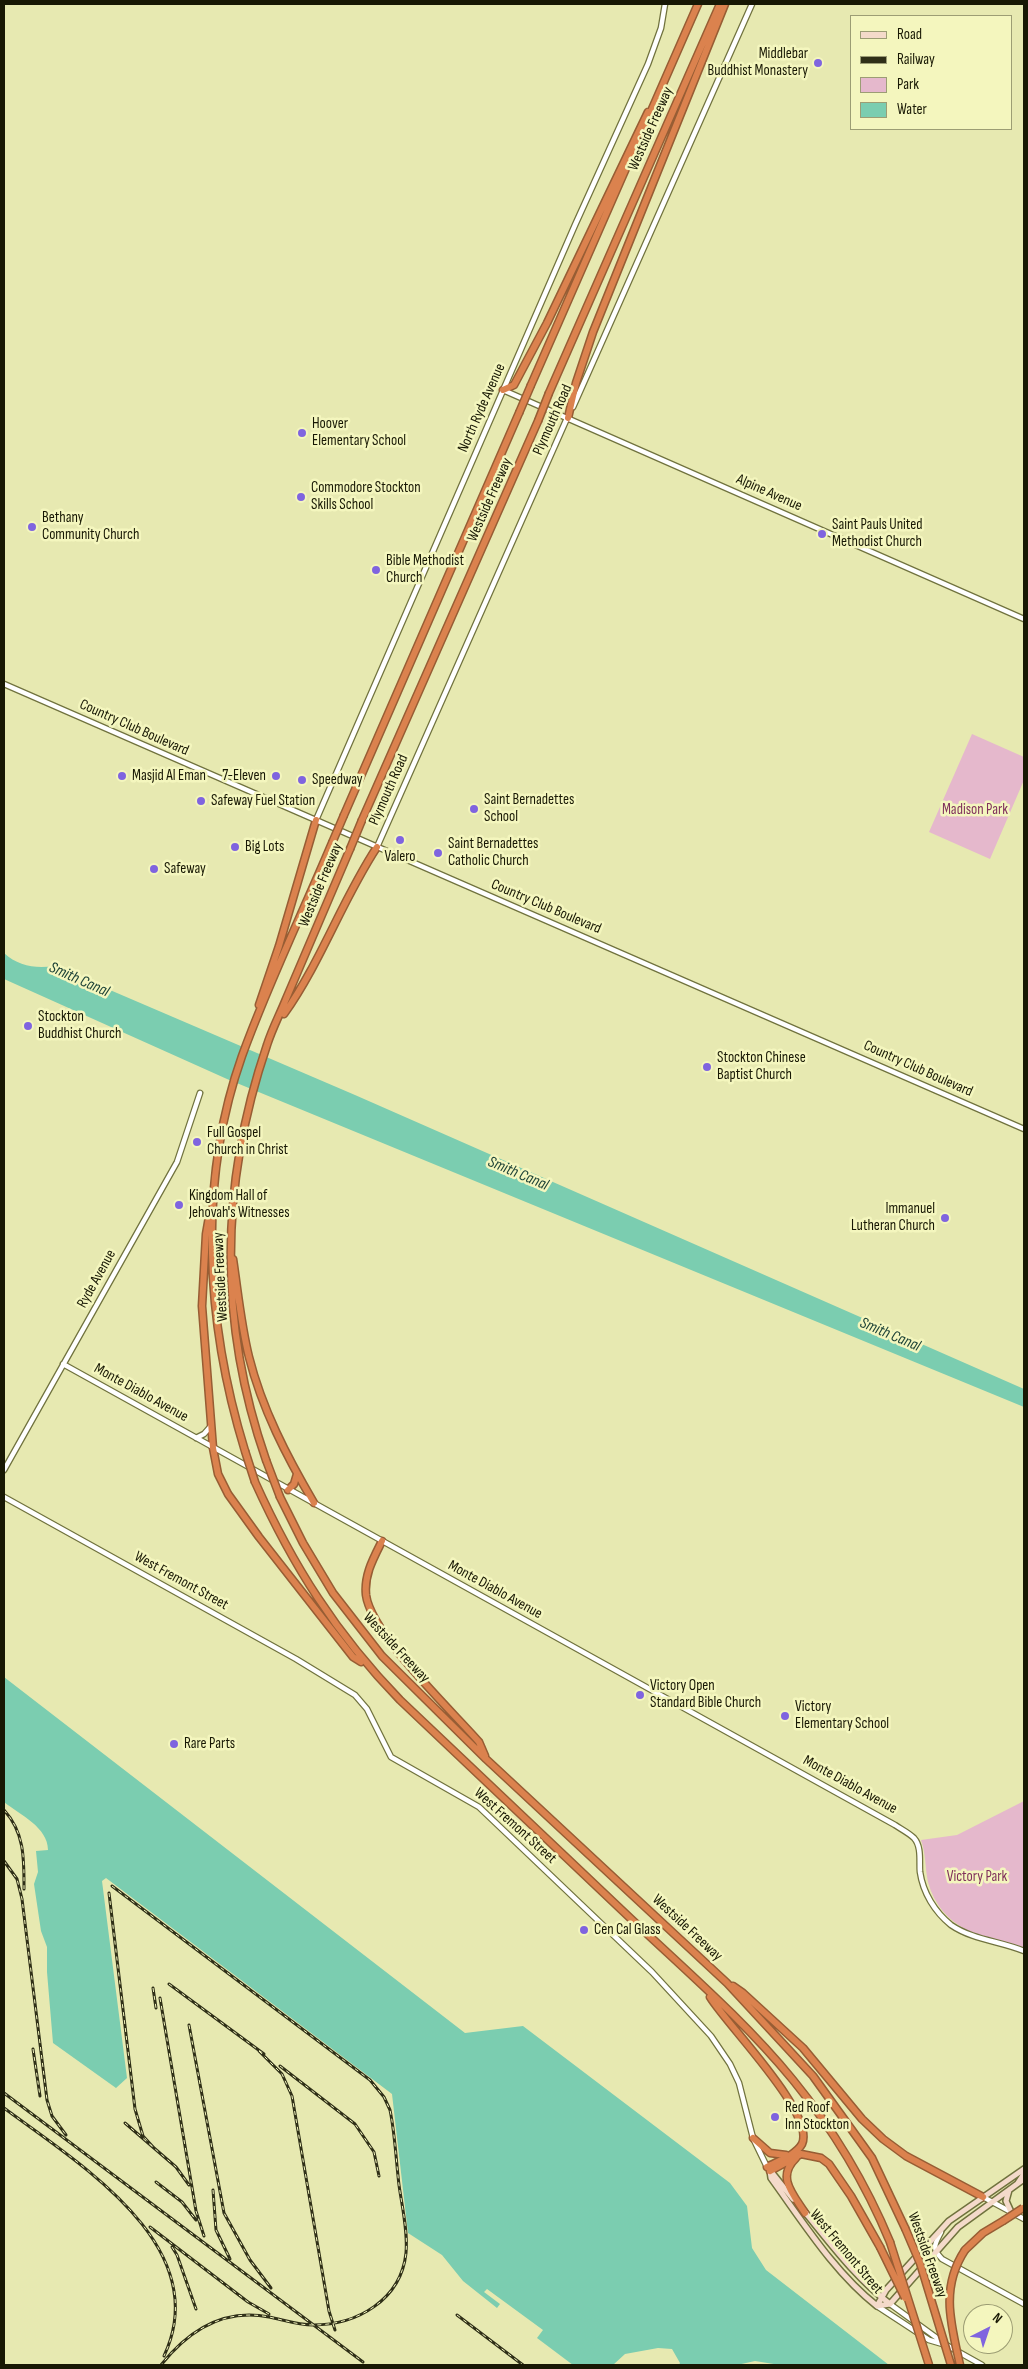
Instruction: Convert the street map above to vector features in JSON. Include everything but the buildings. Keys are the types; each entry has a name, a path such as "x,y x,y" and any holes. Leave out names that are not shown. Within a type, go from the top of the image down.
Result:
{"highway":[{"name":"Westside Freeway","path":"698,4 662,90 644,118 611,192 519,413 255,1020 237,1072 227,1113 216,1180 212,1266 215,1309 224,1371 244,1451 256,1482 298,1567 329,1616 365,1664 400,1700 703,1987 716,2004 770,2053 812,2104 856,2173 890,2242 929,2365"},
{"name":"Westside Freeway","path":"720,4 444,637 362,820 267,1044 245,1120 236,1167 230,1241 230,1285 244,1386 266,1460 280,1497 303,1543 333,1593 371,1643 410,1684 486,1759 712,1968 802,2064 872,2158 920,2264 951,2365"},
{"path":"568,418 576,383 593,332 725,4"},
{"path":"503,390 514,385 611,192"},
{"path":"255,1020 262,991 279,946 316,820"},
{"path":"277,1023 297,995 350,893 377,847"},
{"path":"216,1180 206,1234 202,1280 202,1324 213,1448 218,1474 228,1494 322,1619 353,1657 365,1664"},
{"path":"230,1241 251,1365 266,1410 296,1474 314,1504"},
{"path":"288,1490 296,1481 296,1474"},
{"path":"382,1541 367,1576 368,1602 388,1637 479,1742 486,1759"},
{"path":"727,1983 743,1992 803,2048 836,2085 862,2119 883,2140 906,2156 983,2197"},
{"path":"716,2004 764,2065 802,2123 804,2132 799,2148 768,2169"},
{"path":"753,2138 770,2153 787,2155"},
{"path":"768,2169 801,2154 817,2156 829,2164 851,2196 880,2247 914,2314"},
{"path":"801,2154 791,2163 786,2183 805,2213"},
{"path":"960,2365 948,2312 948,2297 954,2270 965,2250 983,2233 1023,2208"}],"main road":[{"name":"West Fremont Street","path":"768,2169 836,2252 880,2297 890,2304"},
{"name":"West Fremont Street","path":"768,2169 771,2178 805,2224 860,2293 877,2306"},
{"path":"1024,2169 959,2213 942,2228 880,2297 877,2306 890,2304 958,2227 1024,2179"},
{"path":"1018,2183 1024,2174"},
{"path":"1010,2189 1006,2201 1011,2212"},
{"path":"805,2224 817,2227"}],"street":[{"name":"North Ryde Avenue","path":"316,820 503,390 648,64 661,28 665,4"},
{"name":"Plymouth Road","path":"377,847 752,4"},
{"name":"Alpine Avenue","path":"503,390 1024,619"},
{"name":"Country Club Boulevard","path":"4,684 1024,1128"},
{"name":"Ryde Avenue","path":"4,1470 177,1162 200,1094"},
{"name":"Monte Diablo Avenue","path":"63,1364 895,1825 915,1839 919,1850 920,1873 925,1889 939,1914 951,1924 967,1933 1024,1951"},
{"path":"196,1438 204,1434 211,1425"},
{"name":"West Fremont Street","path":"4,1497 296,1659 355,1695 367,1709 391,1756 479,1807 652,1972 705,2029 730,2064 738,2083 753,2138 768,2169"},
{"path":"983,2197 1024,2219"},
{"path":"942,2228 934,2246 935,2253 942,2259 1024,2304"},
{"name":"West Fremont Street","path":"890,2304 948,2346 982,2365"},
{"name":"West Fremont Street","path":"877,2306 929,2340 948,2346"}],"green space":[{"name":"Madison Park","path":"972,734 1024,757 1024,780 990,859 929,832"},
{"name":"Victory Park","path":"1024,1801 1024,1950 965,1930 943,1911 934,1898 928,1882 921,1840 957,1835"}],"water":[{"name":"Smith Canal","path":"4,953 15,961 28,966 54,966 355,1095 1024,1389 1024,1407 227,1079 4,979"},
{"path":"4,1677 465,2033 523,2026 730,2183 747,2206 752,2248 766,2270 889,2365 780,2365 755,2361 737,2365 679,2365 680,2363 672,2349 658,2348 625,2354 613,2365 573,2365 537,2338 543,2330 487,2289 484,2292 500,2304 497,2308 463,2281 442,2255 408,2233 392,2094 106,1878 102,1881 127,2078 116,2088 53,2043 47,1972 47,1947 41,1931 34,1884 38,1872 36,1851 48,1850 47,1842 32,1822 4,1802"}],"railway":[{"path":"4,1810 20,1837 24,1889"},
{"path":"4,1861 17,1879 22,1899 47,2100 52,2116 66,2135"},
{"path":"112,1886 370,2080 384,2097 390,2110 405,2228 406,2253 396,2284 374,2307 360,2315 329,2324 313,2325 253,2315 222,2319 195,2332 161,2365"},
{"path":"109,1893 135,2109 143,2136 154,2148"},
{"path":"169,1984 264,2054"},
{"path":"153,1988 156,2008"},
{"path":"160,1998 196,2211 204,2236"},
{"path":"189,2025 224,2213 250,2260 271,2288"},
{"path":"33,2049 40,2096"},
{"path":"259,2051 282,2074 292,2096 329,2311 335,2330"},
{"path":"280,2066 355,2124 374,2152 379,2176"},
{"path":"4,2093 363,2362"},
{"path":"4,2108 68,2154 101,2182 131,2211 156,2244 171,2279 175,2316 164,2356"},
{"path":"125,2123 176,2167 189,2185"},
{"path":"156,2182 182,2202 196,2220"},
{"path":"213,2190 216,2230 230,2259"},
{"path":"150,2227 248,2302 269,2314"},
{"path":"172,2247 177,2255 196,2309"},
{"path":"457,2315 523,2365"}],"place":[{"name":"Middlebar Buddhist Monastery","path":"818,63"},
{"name":"Hoover Elementary School","path":"302,433"},
{"name":"Commodore Stockton Skills School","path":"301,497"},
{"name":"Bethany Community Church","path":"32,527"},
{"name":"Saint Pauls United Methodist Church","path":"822,534"},
{"name":"Bible Methodist Church","path":"376,570"},
{"name":"Masjid Al Eman","path":"122,776"},
{"name":"7-Eleven","path":"276,776"},
{"name":"Speedway","path":"302,780"},
{"name":"Safeway Fuel Station","path":"201,801"},
{"name":"Saint Bernadettes School","path":"474,809"},
{"name":"Valero","path":"400,840"},
{"name":"Big Lots","path":"235,847"},
{"name":"Saint Bernadettes Catholic Church","path":"438,853"},
{"name":"Safeway","path":"154,869"},
{"name":"Stockton Buddhist Church","path":"28,1026"},
{"name":"Stockton Chinese Baptist Church","path":"707,1067"},
{"name":"Full Gospel Church in Christ","path":"197,1142"},
{"name":"Kingdom Hall of Jehovah's Witnesses","path":"179,1205"},
{"name":"Immanuel Lutheran Church","path":"945,1218"},
{"name":"Victory Open Standard Bible Church","path":"640,1695"},
{"name":"Victory Elementary School","path":"785,1716"},
{"name":"Rare Parts","path":"174,1744"},
{"name":"Cen Cal Glass","path":"584,1930"},
{"name":"Red Roof Inn Stockton","path":"775,2117"}]}
